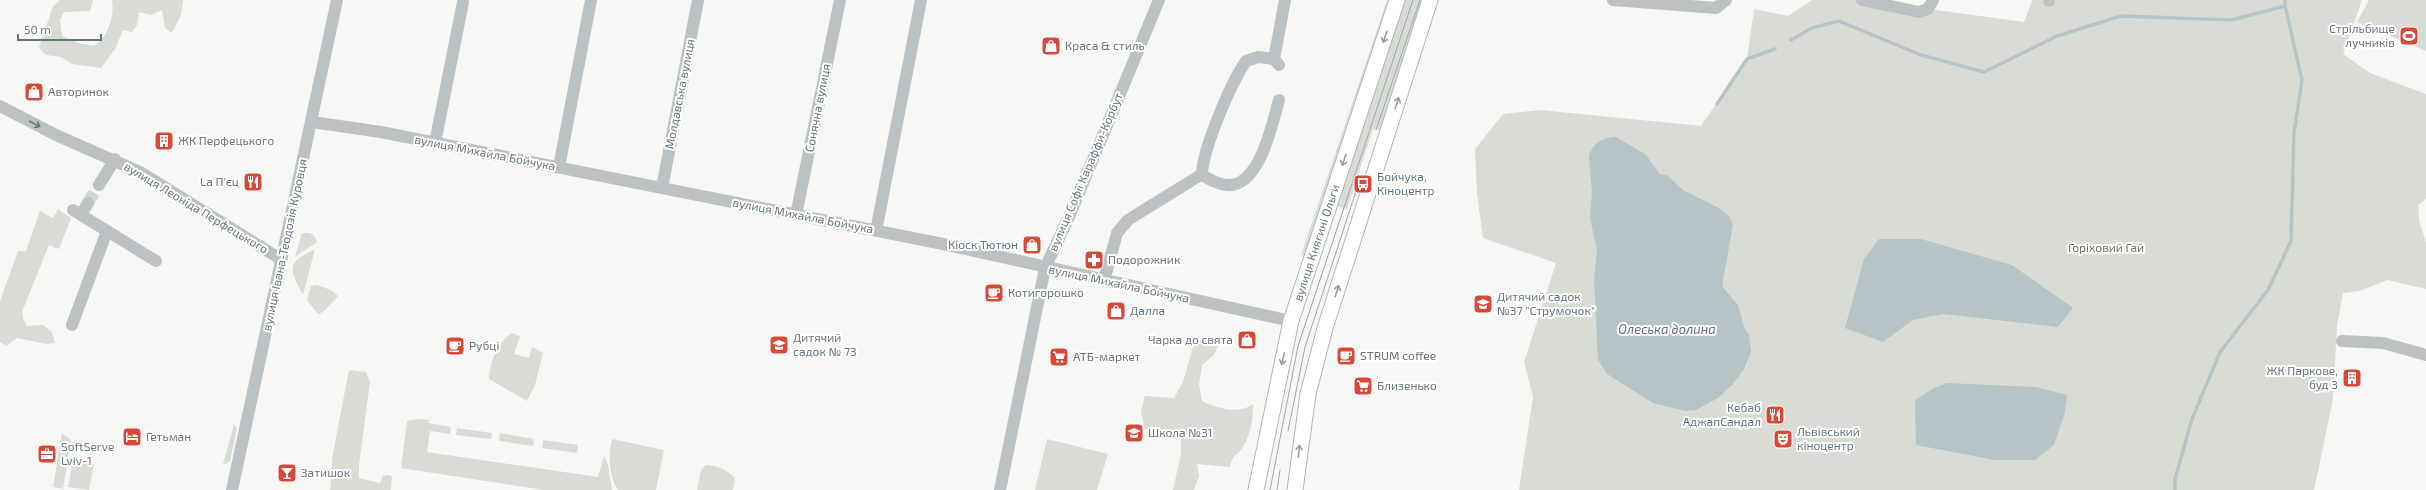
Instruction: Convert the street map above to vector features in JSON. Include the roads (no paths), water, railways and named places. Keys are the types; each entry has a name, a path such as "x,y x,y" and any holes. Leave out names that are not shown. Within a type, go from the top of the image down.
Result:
{"main road":[{"name":"вулиця Княгині Ольги","path":"1256,490 1292,321 1397,0"},
{"path":"1295,490 1308,394 1325,328 1430,0"}],"street":[{"name":"вулиця Івана-Теодозія Куровця","path":"232,490 337,0"},
{"path":"559,167 591,0"},
{"name":"Молдавська вулиця","path":"662,188 698,0"},
{"name":"Сонячна вулиця","path":"796,215 840,0"},
{"path":"876,231 921,0"},
{"name":"вулиця Софії Караффи-Корбут","path":"1000,490 1045,268 1069,217 1159,0"},
{"path":"1202,174 1203,159 1209,141 1246,61 1258,57 1277,62 1285,0"},
{"path":"1613,0 1716,8 1725,2"},
{"path":"1862,0 1920,12 1928,9 1933,0"},
{"path":"435,143 464,1"},
{"path":"1202,174 1209,180 1227,186 1242,182 1257,165 1272,128 1279,100"},
{"name":"вулиця Леоніда Перфецького","path":"0,106 56,135 115,159 142,173 282,260"},
{"name":"вулиця Михайла Бойчука","path":"312,122 435,143 876,231 1292,321"},
{"path":"99,185 115,159"},
{"path":"1104,281 1118,233 1128,220 1202,174"},
{"path":"88,203 77,213 156,261"},
{"path":"72,325 107,231"},
{"path":"2342,341 2383,343 2426,354"}],"water":[{"name":"Олеська долина","path":"1616,137 1645,154 1660,174 1667,175 1683,190 1719,208 1729,216 1733,225 1722,286 1738,305 1744,327 1749,335 1751,352 1744,369 1733,384 1718,398 1696,410 1686,411 1653,403 1607,374 1598,360 1594,281 1597,251 1590,218 1592,192 1589,157 1592,148 1598,142 1607,138"},
{"path":"1879,239 1921,239 2012,265 2073,308 2058,327 1943,314 1913,320 1883,342 1845,328 1864,259"},
{"path":"1947,383 2036,387 2067,395 2065,412 2054,445 2035,460 1995,460 1916,445 1915,400 1932,389"}],"waterway":[{"path":"1791,40 1812,28 1839,21 1921,55 1984,72 2057,36 2121,16 2231,20 2285,6 2285,0"},
{"path":"2175,490 2175,479 2192,419 2220,352 2268,290 2291,241 2294,133 2302,80 2285,6"},
{"path":"1717,104 1747,59 1775,49"}],"tunnel":[{"path":"88,203 99,185"}],"tram line":[{"path":"1270,490 1298,346 1413,0"},
{"path":"1376,130 1420,0"},
{"path":"1288,431 1305,347 1361,176"},
{"path":"1277,490 1280,470"}],"place":[{"name":"Стрільбище лучників","path":"2409,36"},
{"name":"Краса & стиль","path":"1051,46"},
{"name":"Авторинок","path":"34,92"},
{"name":"ЖК Перфецького","path":"164,141"},
{"name":"La П'єц","path":"253,182"},
{"name":"Бойчука, Кіноцентр","path":"1363,184"},
{"name":"Кіоск Тютюн","path":"1032,245"},
{"name":"Подорожник","path":"1094,260"},
{"name":"Котигорошко","path":"994,293"},
{"name":"Дитячий садок №37 \"Струмочок\"","path":"1483,304"},
{"name":"Далла","path":"1116,311"},
{"name":"Чарка до свята","path":"1247,340"},
{"name":"Дитячий садок № 73","path":"779,345"},
{"name":"Рубці","path":"455,346"},
{"name":"STRUM coffee","path":"1346,356"},
{"name":"АТБ-маркет","path":"1059,357"},
{"name":"ЖК Паркове, буд 3","path":"2352,378"},
{"name":"Близенько","path":"1363,386"},
{"name":"Кебаб АджапСандал","path":"1775,415"},
{"name":"Школа №31","path":"1134,433"},
{"name":"Гетьман","path":"132,437"},
{"name":"Львівський кіноцентр","path":"1783,439"},
{"name":"SoftServe Lviv-1","path":"47,454"},
{"name":"Затишок","path":"287,473"}],"park label":[{"name":"Горіховий Гай","path":"2106,248"}]}
